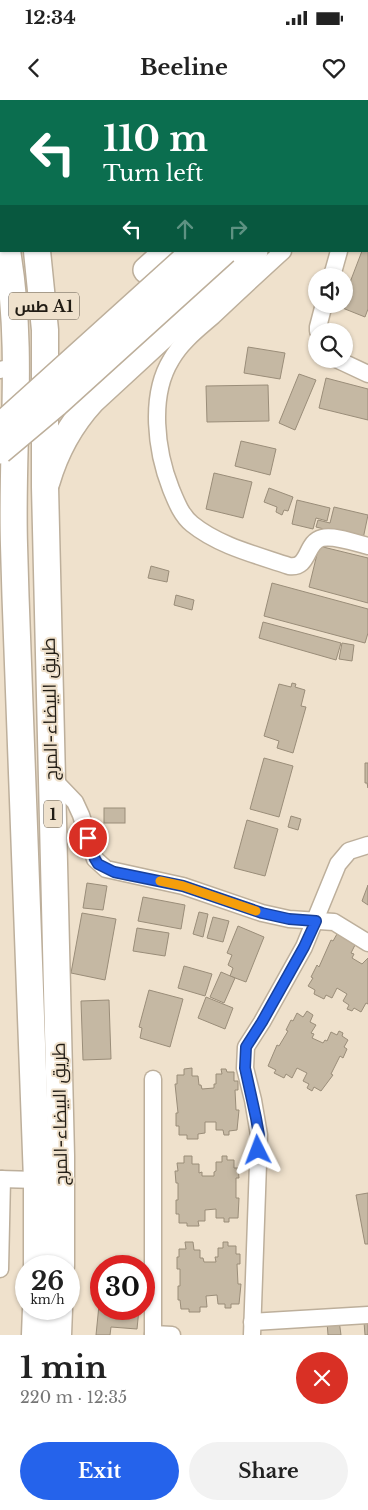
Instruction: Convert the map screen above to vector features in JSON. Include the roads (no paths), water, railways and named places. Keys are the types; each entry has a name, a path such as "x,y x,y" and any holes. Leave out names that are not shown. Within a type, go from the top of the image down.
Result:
{"highway":[{"name":"طس A1","path":"7,252 14,299 12,374"},
{"name":"طس A1","path":"37,252 44,299 46,361"},
{"name":"طريق البيضاء-المرج","path":"46,361 45,487 62,1202 61,1255"},
{"name":"طريق البيضاء-المرج","path":"12,374 15,484 7,536 37,1180 37,1255"},
{"path":"15,484 28,474 39,477 45,487"},
{"path":"35,1335 36,1320"},
{"path":"58,1335 59,1320"}],"main road":[{"path":"146,270 165,252"},
{"path":"0,426 193,252"},
{"path":"0,451 56,404 224,252"},
{"path":"45,487 63,440 87,407 254,252"},
{"path":"0,405 12,374"}],"street":[{"path":"282,252 185,341 170,360 161,383 157,418 158,442 162,465 175,501 183,514 197,528 222,542 296,567 302,564 316,540 322,538 368,546"},
{"path":"334,268 339,252"},
{"path":"353,367 368,374"},
{"path":"52,778 75,802 95,859 106,869 183,886 262,913 289,919 334,922 368,943"},
{"path":"368,844 350,852 338,864 304,947 246,1047 245,1068 259,1135 252,1329 368,1316"},
{"path":"153,1079 152,1335 172,1335"},
{"path":"0,1270 1,1179 37,1180"}]}
